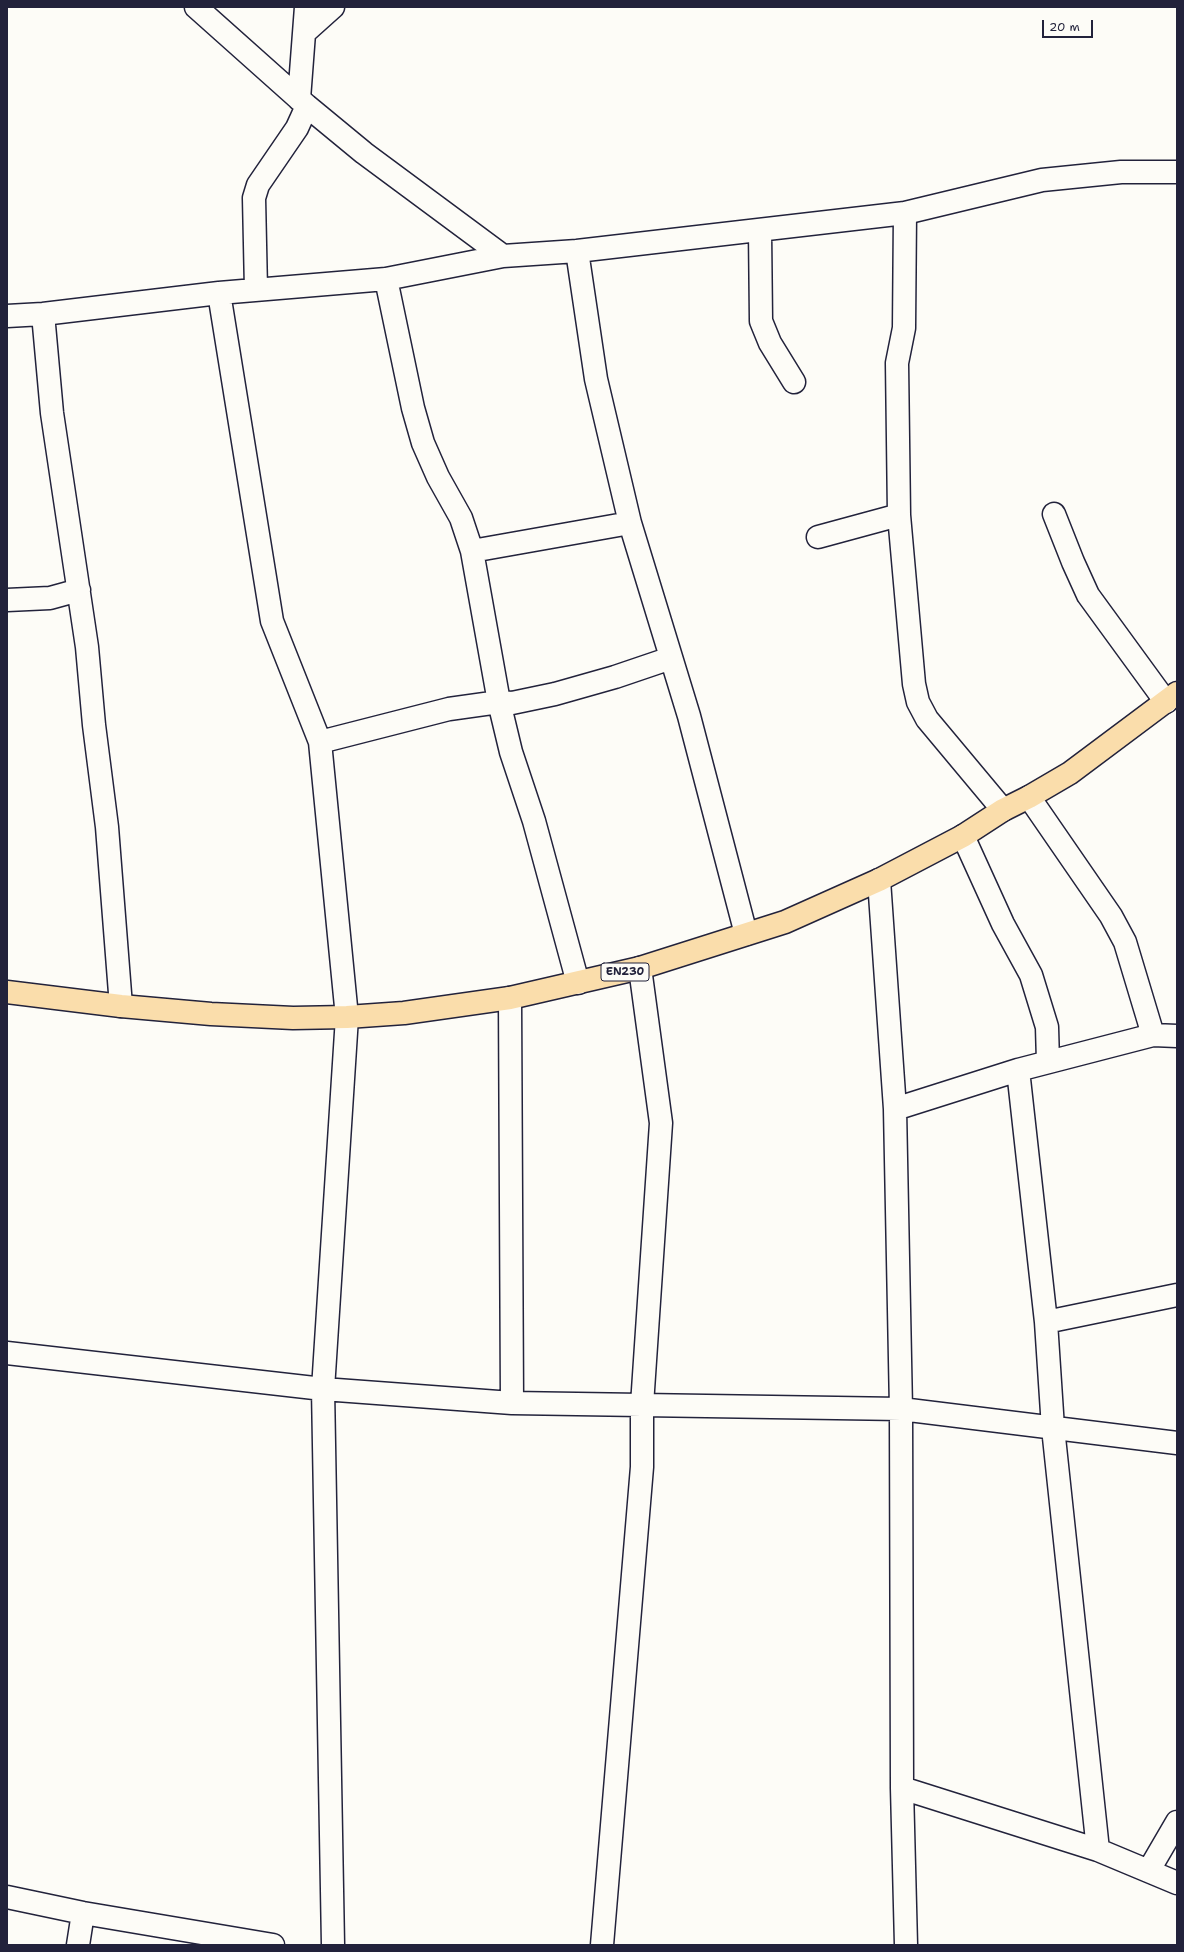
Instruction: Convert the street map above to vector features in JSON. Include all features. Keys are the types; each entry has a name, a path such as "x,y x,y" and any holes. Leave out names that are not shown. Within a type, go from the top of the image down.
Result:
{"main road":[{"name":"EN230","path":"7,992 121,1006 292,1018 347,1017 404,1013 510,998 640,968 785,922 879,880 963,836 1003,810 1030,797 1070,773 1171,698"}],"street":[{"path":"196,7 303,102 364,153 503,256"},
{"path":"256,290 254,198 258,185 296,128 303,102 306,7"},
{"path":"304,33 333,7"},
{"path":"7,316 43,314 219,293 386,279 503,256 577,251 905,213 1042,180 1121,172 1177,172"},
{"path":"905,213 904,328 897,364 899,515 912,668 918,702 927,719 1003,810"},
{"path":"760,231 761,321 770,343 794,382"},
{"path":"577,251 596,378 630,523 689,716 746,934"},
{"path":"386,279 423,443 438,477 461,518 472,551 499,702 511,752 534,821 578,983"},
{"path":"219,293 272,621 320,742 347,1017 323,1389 333,1945"},
{"path":"43,314 52,413 87,647 94,725 107,826 121,1006"},
{"path":"1054,514 1088,595 1171,698"},
{"path":"818,537 899,515"},
{"path":"472,551 630,523"},
{"path":"7,600 50,598 79,590"},
{"path":"320,742 449,709 499,702 512,703 555,694 615,677 671,658"},
{"path":"1030,797 1111,916 1125,942 1153,1035"},
{"path":"963,836 1003,924 1031,975 1047,1026 1048,1062"},
{"path":"879,880 895,1109 901,1409 902,1788 906,1945"},
{"path":"602,1945 642,1467 642,1405 661,1123 640,968"},
{"path":"510,998 512,1403"},
{"path":"895,1109 1048,1062 1153,1035 1177,1036"},
{"path":"1018,1070 1046,1322 1053,1428 1098,1850"},
{"path":"1046,1322 1177,1295"},
{"path":"7,1353 323,1389 512,1403 901,1409 1177,1443"},
{"path":"902,1788 1098,1850 1149,1870 1177,1883"},
{"path":"1149,1870 1177,1822"},
{"path":"7,1897 83,1914 272,1945"},
{"path":"78,1945 83,1914"}]}
